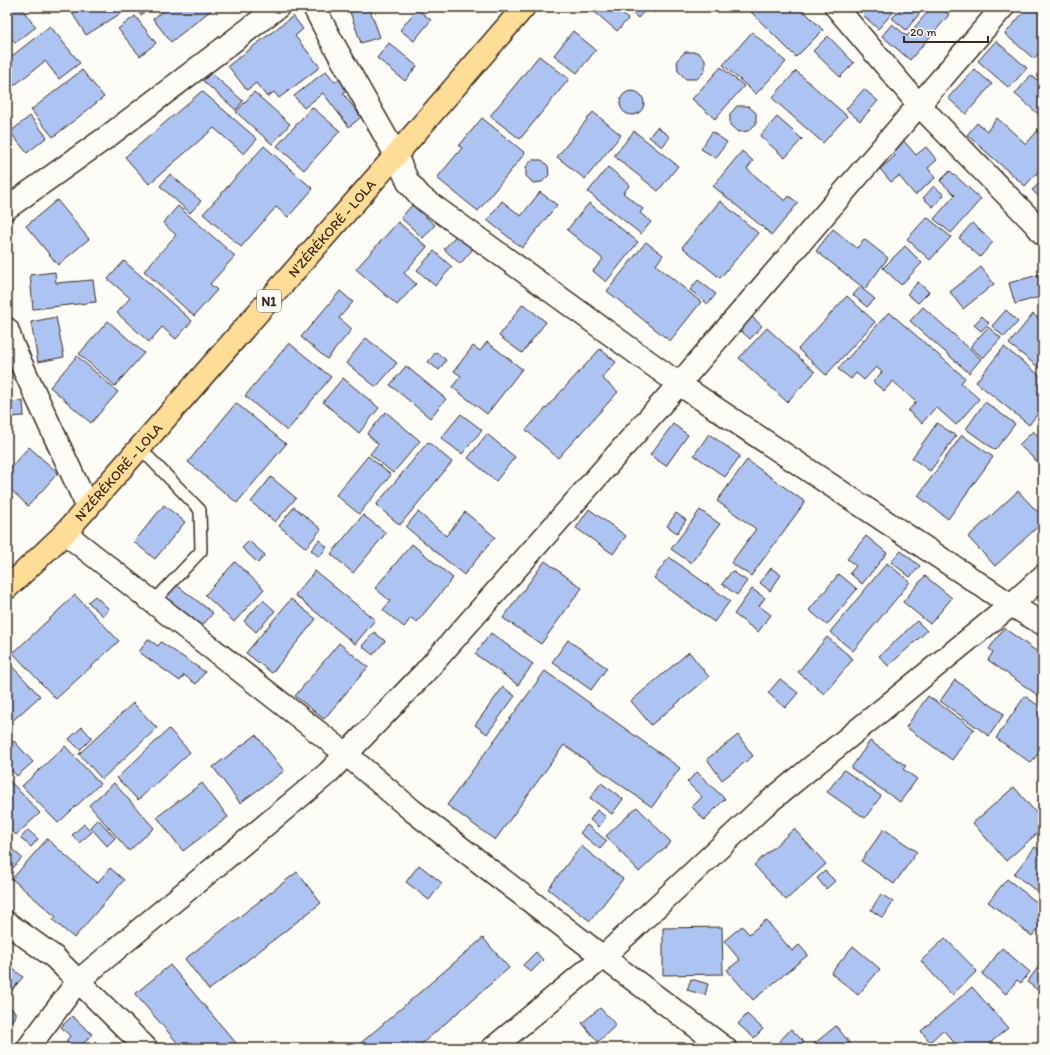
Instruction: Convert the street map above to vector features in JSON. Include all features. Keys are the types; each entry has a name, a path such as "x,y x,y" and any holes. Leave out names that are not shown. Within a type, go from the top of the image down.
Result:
{"highway":[{"name":"N'ZÉRÉKORÉ - LOLA","path":"7,588 65,533 88,508 396,156 524,7"}],"street":[{"path":"7,208 107,137 278,7"},
{"path":"314,7 396,156 408,182 421,197 679,384 1043,624"},
{"path":"836,7 919,105 1043,234"},
{"path":"28,1048 78,981 328,773 426,671 679,384 1003,7"},
{"path":"7,329 13,346 88,508"},
{"path":"65,533 346,754 413,811 603,957 725,1048"},
{"path":"493,1048 603,957 764,806 1011,604 1043,576"},
{"path":"7,924 54,957 146,1048"}],"lane":[{"path":"140,448 200,510 201,551 153,602"}],"building":[{"path":"7,7 20,7 36,27 15,43 7,32"},
{"path":"81,7 126,7 128,9 86,35 72,13"},
{"path":"135,7 151,7 141,15"},
{"path":"168,7 215,7 171,42 153,19"},
{"path":"369,7 380,37 361,43 350,12"},
{"path":"589,7 614,7 628,19 617,31"},
{"path":"625,7 648,7 638,18"},
{"path":"648,7 659,7 654,13"},
{"path":"756,7 800,7 823,30 796,57 751,12"},
{"path":"870,7 893,7 896,9 878,29 863,15"},
{"path":"901,7 925,7 906,30 892,18 902,8"},
{"path":"932,7 940,7 949,15 910,60 882,36 892,24 907,36"},
{"path":"1028,7 1043,7 1043,48 1034,59 1005,34"},
{"path":"417,9 431,20 414,41 400,30"},
{"path":"135,16 156,43 140,56 118,29"},
{"path":"293,16 303,29 295,36 320,67 279,98 274,92 267,97 256,83 247,90 228,66"},
{"path":"50,26 80,63 59,79 45,61 11,88 7,83 7,60"},
{"path":"573,31 596,50 577,73 554,55"},
{"path":"752,32 786,62 756,94 723,65"},
{"path":"828,36 854,63 840,77 813,51"},
{"path":"996,41 1027,68 1009,88 978,61"},
{"path":"389,43 417,66 405,81 377,58"},
{"path":"685,52 697,52 705,59 705,71 697,79 686,79 678,71 677,60"},
{"path":"539,56 569,79 520,139 490,116"},
{"path":"721,67 744,86 715,119 692,99"},
{"path":"974,69 992,84 966,114 948,98"},
{"path":"82,70 104,97 53,137 31,110"},
{"path":"326,71 335,82 342,77 350,87 343,93 361,117 349,127 323,93 304,108 294,96"},
{"path":"796,71 847,116 823,143 772,98"},
{"path":"211,73 243,101 236,110 203,81"},
{"path":"1031,75 1037,80 1041,75 1043,76 1043,118 1015,94"},
{"path":"864,89 878,101 860,121 846,109"},
{"path":"202,91 257,139 244,154 214,128 149,184 125,157"},
{"path":"632,91 640,95 644,103 640,111 632,115 624,111 620,103 624,95"},
{"path":"254,92 290,124 272,144 236,112"},
{"path":"737,106 748,106 756,113 756,124 748,131 738,132 730,125 730,114"},
{"path":"312,107 340,131 304,170 277,146"},
{"path":"593,112 621,135 585,179 557,157"},
{"path":"30,116 47,137 27,153 10,132"},
{"path":"777,117 802,139 785,158 760,136"},
{"path":"482,118 525,153 478,211 437,178 462,148 459,146"},
{"path":"997,118 1026,144 1042,126 1043,127 1043,166 1025,186 967,135 977,123 987,131"},
{"path":"657,127 670,137 662,147 649,137"},
{"path":"634,131 678,166 658,191 614,156"},
{"path":"712,132 727,142 716,158 701,149"},
{"path":"902,139 916,155 926,147 937,160 928,168 935,178 915,195 899,176 891,182 880,169 895,156 889,150"},
{"path":"264,146 313,189 288,217 276,207 241,247 203,214"},
{"path":"742,151 753,161 747,169 785,201 789,196 798,203 772,235 713,186"},
{"path":"532,160 542,160 548,166 549,175 542,182 533,183 526,176 526,167"},
{"path":"608,167 630,185 623,193 643,209 640,213 651,222 641,234 588,192"},
{"path":"950,171 981,199 951,233 934,219 955,195 940,181"},
{"path":"7,173 11,178 7,181"},
{"path":"170,174 201,201 190,213 160,186"},
{"path":"1043,180 1043,201 1032,190"},
{"path":"934,186 944,195 933,207 923,198"},
{"path":"540,192 557,205 522,248 487,220 502,201 521,216"},
{"path":"57,200 89,239 58,265 26,226"},
{"path":"720,201 758,233 720,278 682,247"},
{"path":"589,203 638,242 606,282 593,271 603,259 567,230"},
{"path":"412,205 435,225 423,238 401,218"},
{"path":"178,206 235,256 210,284 217,290 194,316 144,271 176,235 163,223"},
{"path":"927,217 951,237 930,260 907,239"},
{"path":"398,222 427,247 404,273 416,284 397,305 356,269"},
{"path":"972,223 993,242 980,257 959,238"},
{"path":"462,229 478,243 460,264 444,249"},
{"path":"833,229 857,248 864,239 888,258 865,289 816,251"},
{"path":"646,242 663,255 656,265 701,302 670,341 607,291"},
{"path":"905,246 922,263 901,285 883,268"},
{"path":"434,251 452,267 435,286 417,270"},
{"path":"124,261 192,321 176,339 162,327 149,342 117,313 130,298 108,279"},
{"path":"981,267 994,284 963,309 950,292"},
{"path":"55,272 56,283 93,280 96,302 33,309 30,275"},
{"path":"1041,274 1043,282 1043,296 1015,304 1009,283"},
{"path":"698,280 716,294 708,304 690,290"},
{"path":"918,282 929,292 918,303 907,294"},
{"path":"860,287 875,299 867,307 853,295"},
{"path":"340,291 353,302 339,318 352,329 327,359 301,337"},
{"path":"847,296 875,322 826,375 798,349"},
{"path":"523,304 546,322 522,353 499,336"},
{"path":"923,307 981,359 969,373 910,321"},
{"path":"1006,310 1018,322 1004,337 992,326"},
{"path":"889,312 965,378 961,383 979,399 956,425 936,407 922,423 908,411 916,402 893,381 884,391 873,382 882,372 876,367 864,380 856,373 851,379 838,369"},
{"path":"1033,314 1043,322 1042,370 1009,344"},
{"path":"751,316 762,326 750,339 739,329"},
{"path":"982,316 989,323 981,331 974,325"},
{"path":"56,317 64,357 38,362 31,322"},
{"path":"108,321 144,353 115,386 79,354"},
{"path":"988,327 1001,338 983,358 970,347"},
{"path":"767,328 815,372 787,402 739,358"},
{"path":"366,338 397,363 376,387 346,363"},
{"path":"487,342 522,369 487,414 452,387 461,376 454,371 473,346 480,351"},
{"path":"289,343 331,377 287,431 245,396"},
{"path":"1004,347 1043,378 1043,390 1040,394 1043,396 1043,407 1029,425 976,382"},
{"path":"600,349 616,362 602,378 618,392 558,458 526,430"},
{"path":"436,352 446,360 439,370 428,362"},
{"path":"77,356 118,392 91,423 50,387"},
{"path":"406,366 446,399 430,418 390,385"},
{"path":"343,378 379,408 359,433 323,402"},
{"path":"23,401 24,416 10,417 8,402"},
{"path":"985,402 1015,424 995,450 966,429"},
{"path":"236,403 286,444 237,503 188,462"},
{"path":"386,412 420,441 393,473 370,454 378,444 367,434"},
{"path":"461,414 482,430 462,454 441,438"},
{"path":"937,423 956,436 930,471 912,458"},
{"path":"673,424 688,435 666,466 650,455"},
{"path":"1033,431 1043,440 1043,467 1019,445"},
{"path":"487,434 515,457 496,481 468,458"},
{"path":"709,434 740,456 725,477 694,455"},
{"path":"962,435 993,457 948,519 918,496"},
{"path":"428,442 452,462 400,525 376,505"},
{"path":"29,447 58,473 28,506 7,486 7,471"},
{"path":"368,456 391,475 359,514 336,495"},
{"path":"747,460 805,502 751,576 731,563 756,529 717,501"},
{"path":"271,477 296,498 275,522 251,502"},
{"path":"1018,491 1043,518 1043,522 995,566 968,537"},
{"path":"7,492 13,498 7,505"},
{"path":"164,505 185,522 155,559 134,542"},
{"path":"294,507 321,529 306,548 279,526"},
{"path":"589,509 626,536 613,554 576,528"},
{"path":"700,510 720,524 691,563 671,549"},
{"path":"418,512 446,536 465,512 495,537 464,575 406,527"},
{"path":"676,513 686,520 677,533 667,526"},
{"path":"363,515 386,533 353,573 331,554"},
{"path":"866,536 887,553 862,584 850,573 856,566 847,559"},
{"path":"319,540 327,547 319,557 311,550"},
{"path":"249,541 265,555 258,563 242,548"},
{"path":"412,544 453,578 417,622 411,618 404,627 383,610 390,601 375,588"},
{"path":"901,551 920,566 910,577 891,562"},
{"path":"669,557 730,601 714,622 654,578"},
{"path":"545,561 582,588 541,644 503,618"},
{"path":"235,562 264,589 234,622 205,595"},
{"path":"887,563 910,582 853,651 830,632"},
{"path":"771,568 781,575 770,591 760,583"},
{"path":"315,571 375,620 355,644 295,595"},
{"path":"732,571 747,581 737,595 722,584"},
{"path":"839,574 857,589 827,625 809,610"},
{"path":"925,576 952,598 930,624 903,602"},
{"path":"174,583 213,613 201,627 162,598"},
{"path":"752,589 765,598 759,606 771,615 758,632 734,614"},
{"path":"75,595 119,641 56,699 13,653"},
{"path":"95,596 109,609 103,616 88,602"},
{"path":"291,599 316,619 272,673 246,653"},
{"path":"263,600 275,611 256,632 244,621"},
{"path":"917,621 927,631 888,666 879,656"},
{"path":"1004,628 1043,656 1043,699 988,660 993,652 989,649"},
{"path":"374,632 385,641 373,655 362,646"},
{"path":"491,633 533,664 518,685 475,654"},
{"path":"827,637 853,659 824,694 798,672"},
{"path":"148,639 158,646 161,642 205,672 196,684 184,675 180,681 139,652"},
{"path":"568,640 607,668 591,690 552,662"},
{"path":"339,643 368,667 324,719 295,696"},
{"path":"689,652 709,677 651,725 631,701"},
{"path":"7,661 40,696 7,726"},
{"path":"545,671 680,768 652,807 564,745 495,840 447,805"},
{"path":"780,679 798,693 785,708 768,693"},
{"path":"955,680 1004,714 989,736 940,701"},
{"path":"503,687 515,696 487,734 475,725"},
{"path":"928,696 974,729 952,760 906,727"},
{"path":"1025,696 1043,709 1043,747 1031,763 996,738"},
{"path":"133,703 157,728 102,779 79,754"},
{"path":"82,727 92,738 80,750 69,739"},
{"path":"169,729 190,752 138,800 117,778"},
{"path":"256,735 284,771 240,803 213,767"},
{"path":"738,735 753,756 722,780 707,759"},
{"path":"14,741 33,762 17,776 7,766 7,747"},
{"path":"870,741 906,766 903,769 917,779 900,802 851,768"},
{"path":"65,746 100,784 58,823 22,786"},
{"path":"844,770 881,796 865,818 827,792"},
{"path":"697,772 725,799 704,820 692,807 702,797 687,782"},
{"path":"7,778 40,813 16,835 7,826"},
{"path":"114,783 154,828 129,851 89,805"},
{"path":"202,783 228,817 183,851 157,817"},
{"path":"601,783 623,799 612,814 590,798"},
{"path":"1014,787 1043,821 1043,828 1006,861 973,823"},
{"path":"637,807 671,842 639,872 606,836"},
{"path":"597,810 606,817 599,827 590,820"},
{"path":"98,819 115,838 107,846 90,827"},
{"path":"84,824 92,832 79,843 72,835"},
{"path":"587,825 607,841 600,849 580,833"},
{"path":"794,829 826,864 786,900 754,865"},
{"path":"884,829 917,852 894,884 861,861"},
{"path":"28,830 38,839 31,847 21,838"},
{"path":"47,839 97,883 110,868 124,880 74,938 53,920 56,917 12,879"},
{"path":"581,846 623,879 590,921 548,889"},
{"path":"1035,847 1043,853 1043,896 1014,874"},
{"path":"12,849 22,858 11,870 7,867 7,855"},
{"path":"419,865 442,883 429,900 406,882"},
{"path":"825,871 835,881 826,889 817,878"},
{"path":"297,872 321,903 209,990 185,959"},
{"path":"1007,879 1043,907 1043,923 1032,936 988,902"},
{"path":"881,894 893,902 883,918 871,910"},
{"path":"766,920 792,951 799,945 808,955 753,1000 727,970 740,960 724,941 742,926 749,934"},
{"path":"722,927 723,974 663,975 663,928"},
{"path":"483,938 509,968 417,1048 355,1048"},
{"path":"945,938 977,971 952,995 921,961"},
{"path":"853,946 880,969 858,995 831,973"},
{"path":"1002,948 1030,972 1021,983 1017,980 1006,994 982,974"},
{"path":"536,952 543,960 531,972 523,965"},
{"path":"1043,961 1043,994 1027,982"},
{"path":"7,964 23,977 7,996"},
{"path":"170,965 236,1043 230,1048 182,1048 135,994"},
{"path":"691,979 708,984 705,995 687,990"},
{"path":"972,987 1008,1028 984,1048 959,1048 943,1030 930,1042 921,1031"},
{"path":"7,1008 11,1008 15,1012 15,1017 11,1021 7,1021"},
{"path":"600,1008 616,1025 598,1042 582,1023"},
{"path":"747,1014 763,1029 754,1038 738,1024"},
{"path":"72,1016 92,1034 79,1048 73,1048 66,1041 70,1036 61,1027"},
{"path":"836,1026 854,1048 809,1048"},
{"path":"791,1029 804,1042 797,1048 779,1048 776,1045"},
{"path":"95,1041 101,1048 87,1048"}]}
